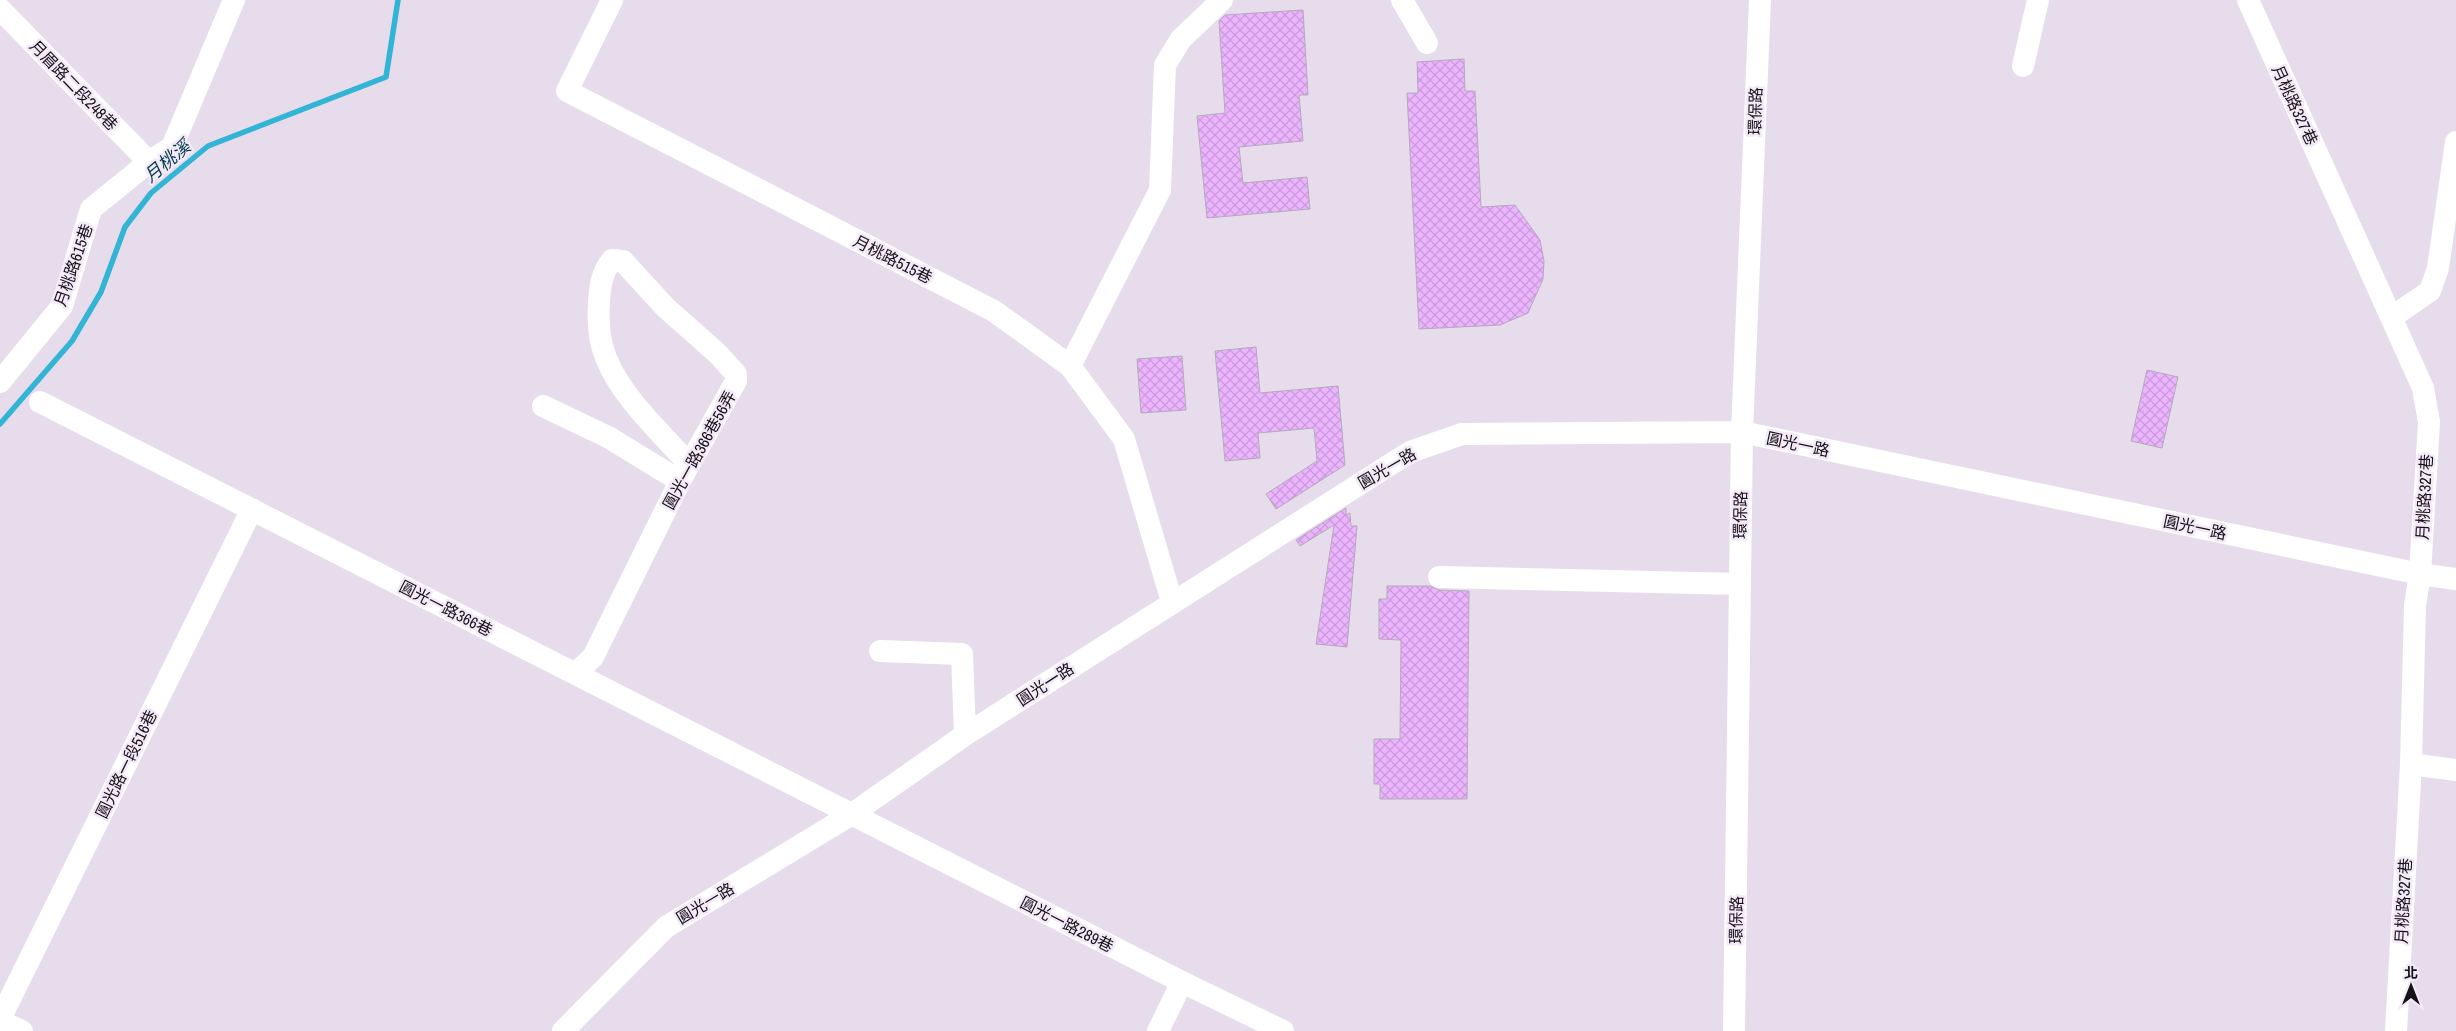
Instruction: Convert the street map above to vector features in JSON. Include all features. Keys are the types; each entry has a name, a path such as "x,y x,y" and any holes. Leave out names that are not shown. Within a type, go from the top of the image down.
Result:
{"street":[{"name":"月桃路615巷","path":"0,382 62,306 91,210 148,162 172,146 234,0"},
{"name":"月桃路515巷","path":"612,0 567,90 994,311 1070,366 1124,440 1172,602"},
{"path":"1070,366 1160,190 1165,65 1181,39 1222,0"},
{"path":"1402,0 1427,43"},
{"name":"環保路","path":"1734,1031 1742,432 1760,0"},
{"path":"2023,66 2038,0"},
{"name":"月桃路327巷","path":"2248,0 2423,388 2429,422 2420,574 2415,605 2411,764 2396,1031"},
{"name":"月眉路二段248巷","path":"0,9 148,162"},
{"path":"2392,317 2430,291 2438,268 2456,142"},
{"name":"圓光一路366巷56弄","path":"576,673 593,657 685,472 736,381 736,374 718,354 665,307 623,261 612,260 600,281 598,313 604,352 618,380 685,472"},
{"name":"圓光一路366巷","path":"40,402 852,814"},
{"path":"543,406 685,472"},
{"name":"圓光一路","path":"563,1031 666,927 852,814 965,735 1410,452 1462,434 1742,432 2420,574 2456,579"},
{"name":"圓光路一段516巷","path":"0,1020 252,509"},
{"path":"1440,577 1740,584"},
{"path":"880,650 962,654 965,735"},
{"path":"2411,764 2456,770"},
{"name":"圓光一路289巷","path":"852,814 1182,982 1283,1031"},
{"path":"1158,1031 1182,982"},
{"path":"0,1020 22,1031"}],"building":[{"path":"1303,10 1308,95 1299,95 1303,141 1239,147 1243,183 1307,177 1310,209 1207,218 1197,116 1225,113 1219,21 1225,15"},
{"path":"1464,59 1465,91 1475,91 1481,207 1515,205 1540,240 1544,261 1543,279 1528,313 1500,325 1419,329 1407,93 1418,93 1417,62"},
{"path":"1256,347 1260,393 1338,386 1345,465 1276,509 1266,494 1317,461 1314,428 1258,433 1260,458 1225,461 1215,351"},
{"path":"1182,356 1186,410 1141,413 1137,359"},
{"path":"2147,370 2178,377 2162,448 2131,441"},
{"path":"1346,508 1346,515 1350,513 1351,526 1357,526 1347,647 1316,644 1334,525 1300,546 1296,540"},
{"path":"1387,586 1430,586 1439,590 1469,591 1467,799 1380,799 1380,784 1374,784 1374,739 1400,739 1401,640 1379,639 1379,599 1387,599"}],"waterway":[{"name":"月桃溪","path":"0,424 72,341 101,292 125,227 151,193 208,146 386,77 398,0"}]}
